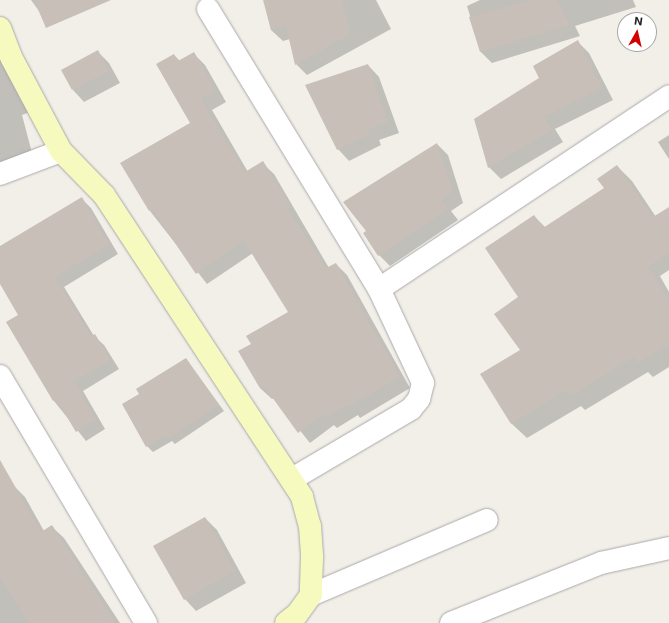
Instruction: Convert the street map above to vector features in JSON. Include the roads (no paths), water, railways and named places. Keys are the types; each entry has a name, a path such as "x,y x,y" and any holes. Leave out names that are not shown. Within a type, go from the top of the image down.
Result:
{"street":[{"path":"208,9 379,289 423,383 419,399 410,409 292,479"},
{"path":"0,28 11,57 61,151 104,195 292,479 302,497 310,526 312,558 311,595"},
{"path":"379,289 669,96"},
{"path":"0,174 61,151"},
{"path":"0,376 146,623"},
{"path":"286,623 297,614 311,595 487,520"},
{"path":"451,623 601,563 669,548"}]}
